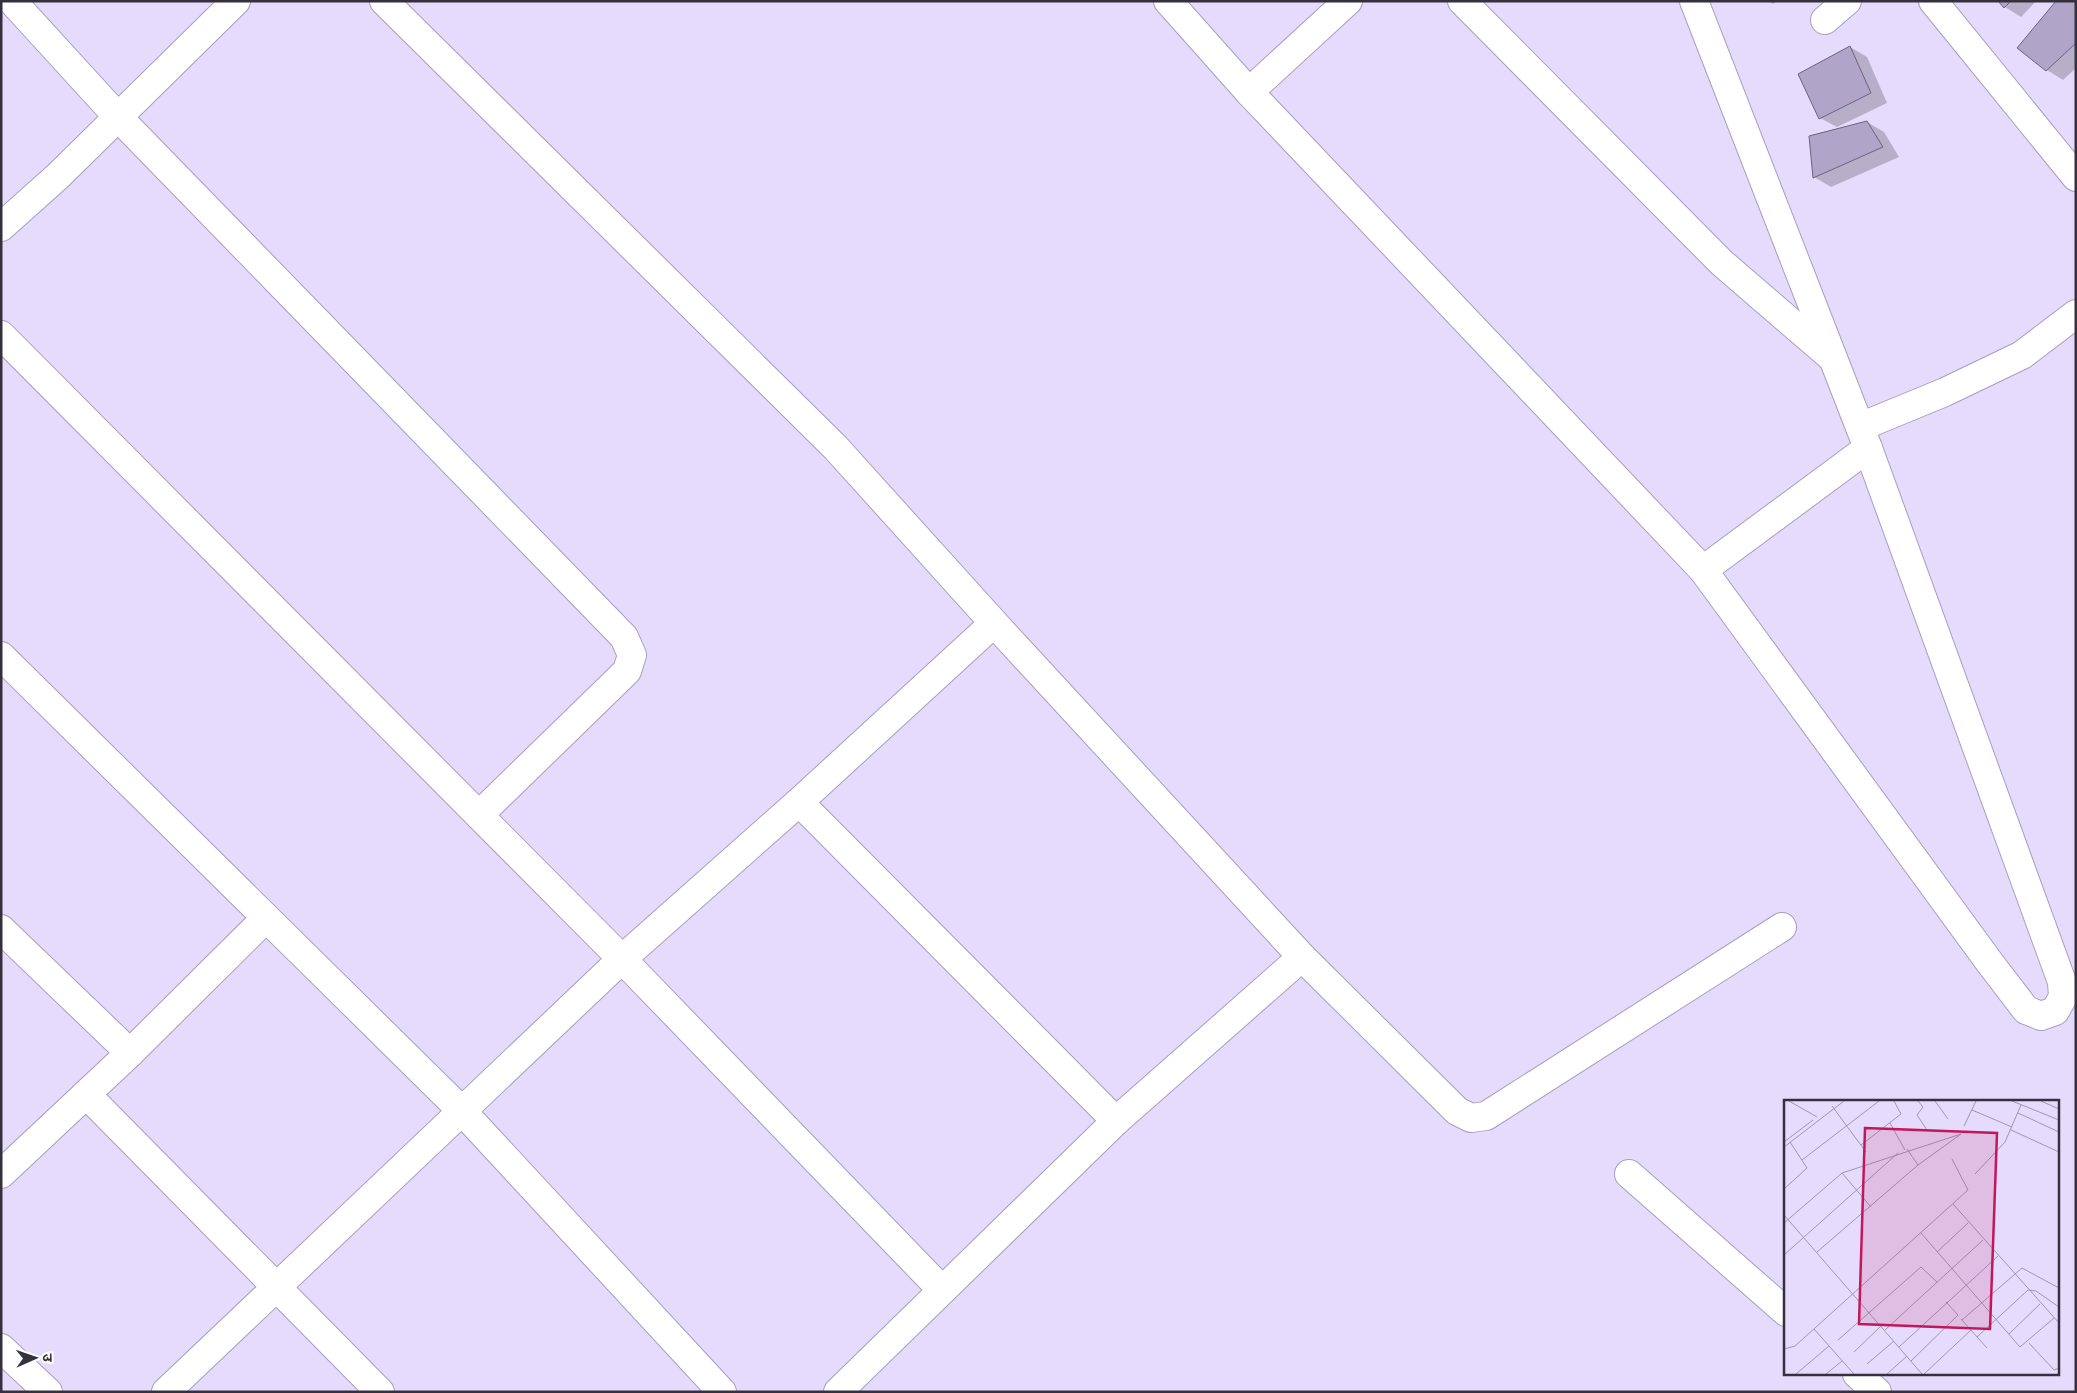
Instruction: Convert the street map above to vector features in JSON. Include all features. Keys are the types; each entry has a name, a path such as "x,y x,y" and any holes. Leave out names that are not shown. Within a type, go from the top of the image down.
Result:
{"street":[{"path":"12,1 118,117 624,637 632,655 628,671 479,815"},
{"path":"1,227 118,117 236,1"},
{"path":"384,1 836,448 994,623 1302,957 1456,1111 1471,1118 1486,1116 1782,927"},
{"path":"1168,1 1249,92 1703,570 2026,1010 2041,1016 2055,1011 2063,997 2062,982 1864,438 1694,1"},
{"path":"1249,92 1348,1"},
{"path":"1462,1 1722,263 1833,358"},
{"path":"1825,20 1847,1"},
{"path":"1933,1 2076,177"},
{"path":"1703,570 1864,438 1945,392 2022,354 2076,314"},
{"path":"1,335 622,959 942,1290"},
{"path":"166,1392 622,959 799,802 994,623"},
{"path":"1,656 462,1112 722,1392"},
{"path":"799,802 1116,1121"},
{"path":"1,1174 130,1053 266,918"},
{"path":"1,929 130,1053"},
{"path":"838,1392 1116,1121 1302,957"},
{"path":"86,1094 380,1392"},
{"path":"1629,1174 1784,1310"},
{"path":"1,1348 48,1392"},
{"path":"1859,1376 1877,1392"}],"building":[{"path":"1998,1 2011,1 2004,8"},
{"path":"2056,1 2076,1 2076,43 2046,71 2017,48"},
{"path":"1850,46 1871,93 1819,119 1798,74"},
{"path":"1867,121 1883,147 1813,178 1809,136"}]}
